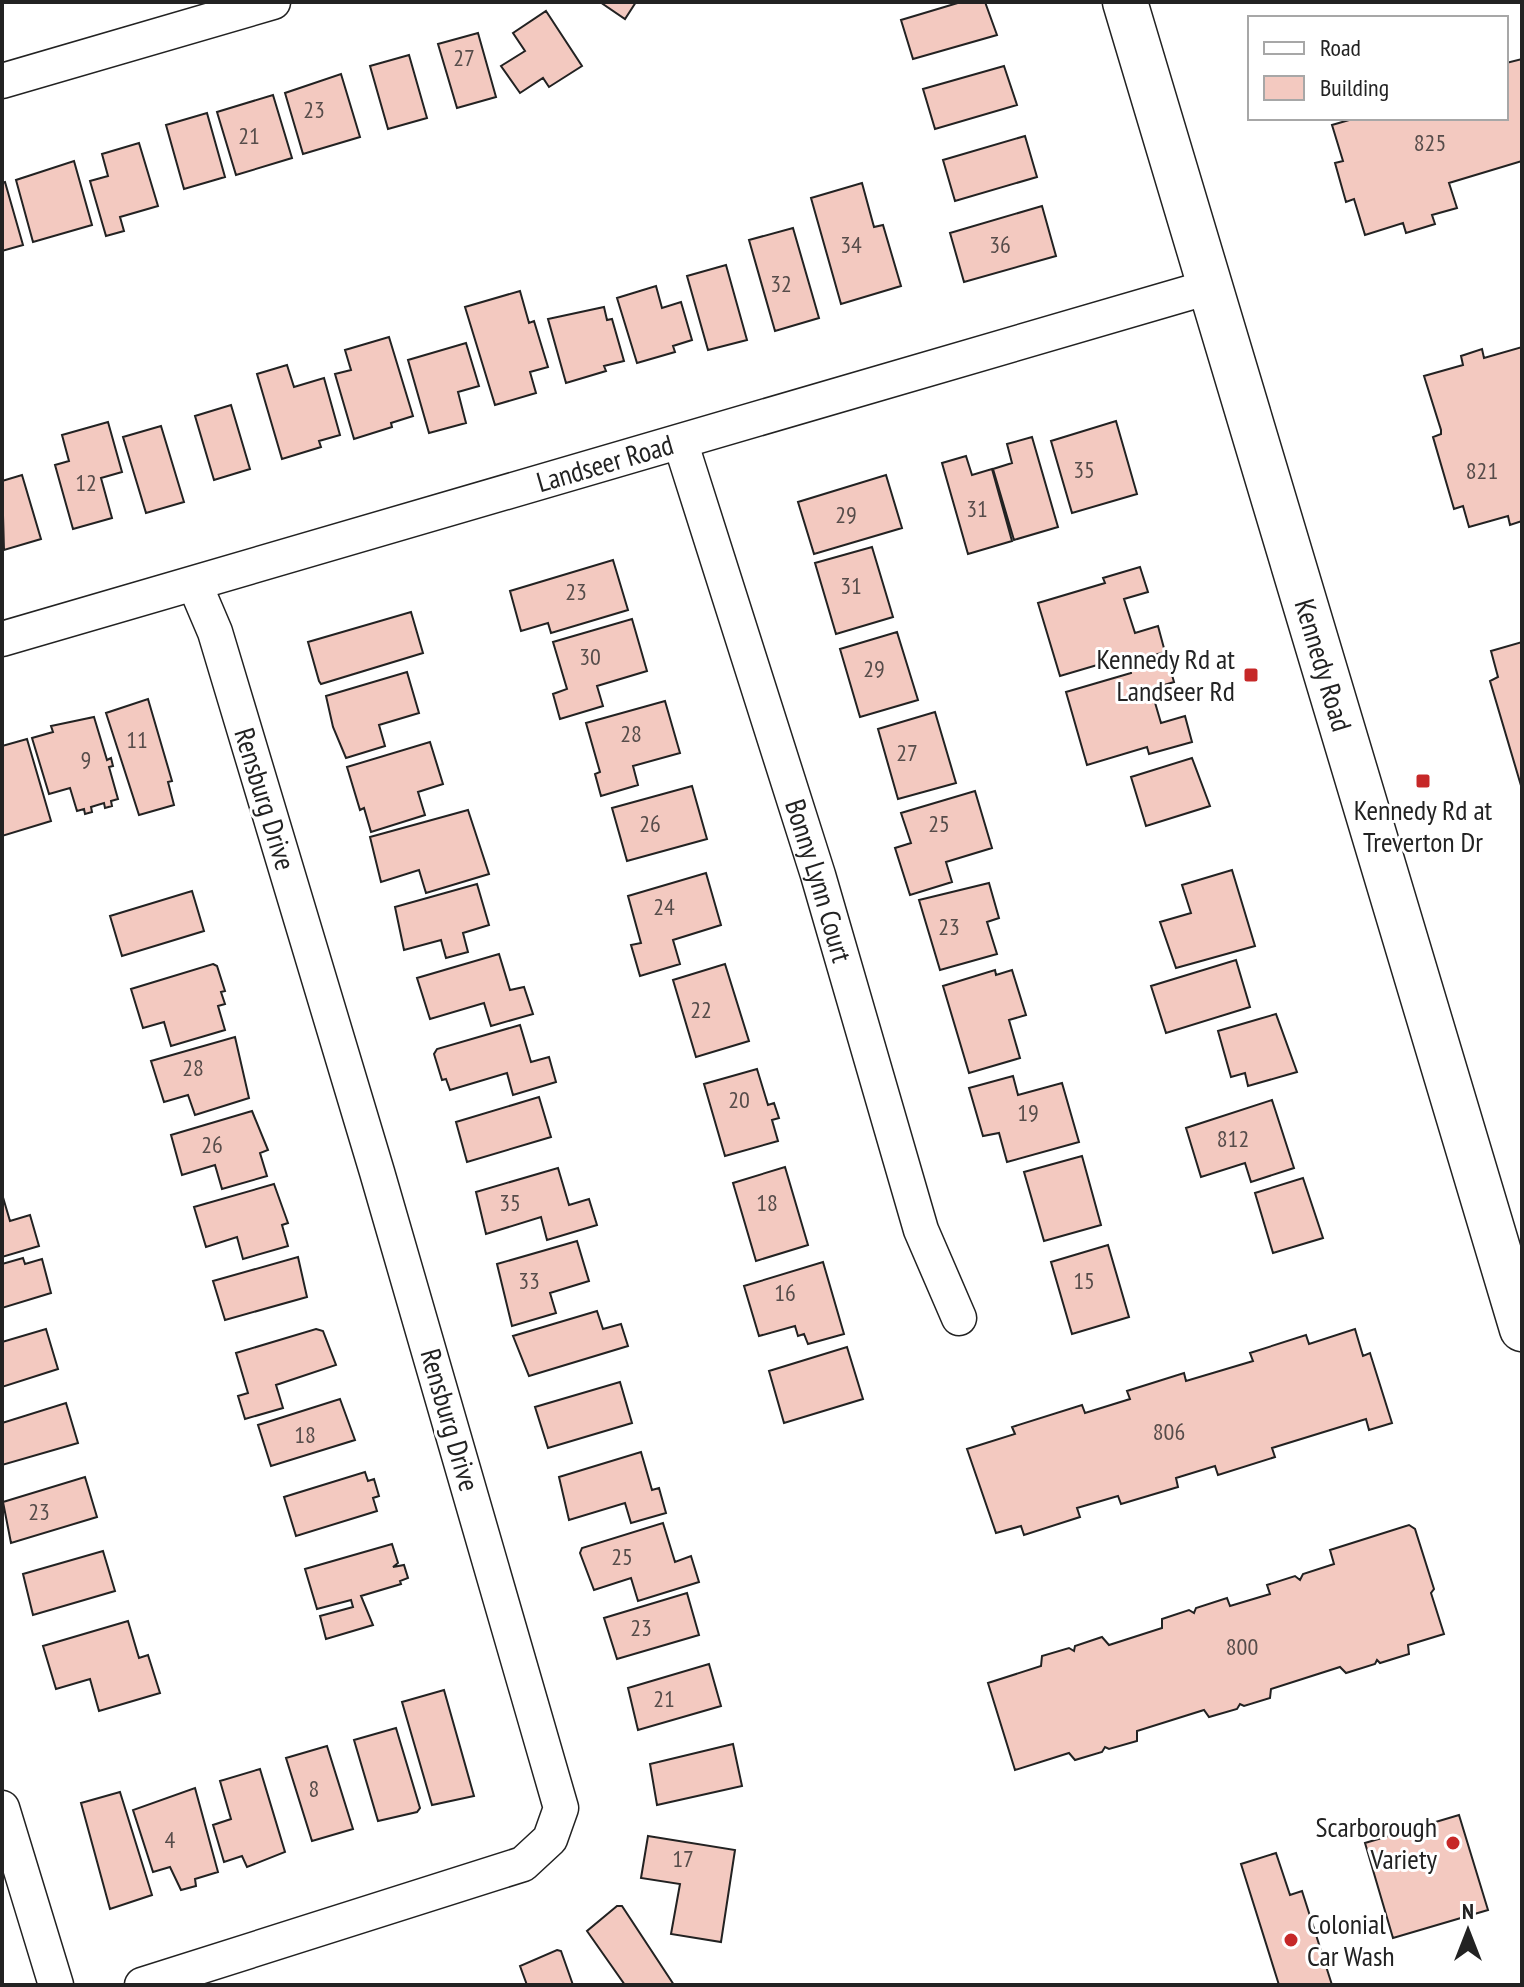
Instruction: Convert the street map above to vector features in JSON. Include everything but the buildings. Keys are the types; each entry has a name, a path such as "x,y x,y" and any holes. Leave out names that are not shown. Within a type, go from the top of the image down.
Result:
{"main road":[{"name":"Kennedy Road","path":"1125,2 1209,287 1510,1246 1522,1329"}],"street":[{"path":"2,81 273,2"},
{"name":"Landseer Road","path":"2,639 681,444 1209,287"},
{"name":"Bonny Lynn Court","path":"681,444 818,875 921,1230 959,1318"},
{"name":"Rensburg Drive","path":"142,1985 523,1864 550,1839 561,1808 377,1172 215,632 195,585"},
{"path":"2,1808 56,1985"}],"place":[{"name":"Kennedy Rd at Landseer Rd","path":"1251,675"},
{"name":"Kennedy Rd at Treverton Dr","path":"1423,781"},
{"name":"Scarborough Variety","path":"1453,1843"},
{"name":"Colonial Car Wash","path":"1291,1940"}]}
